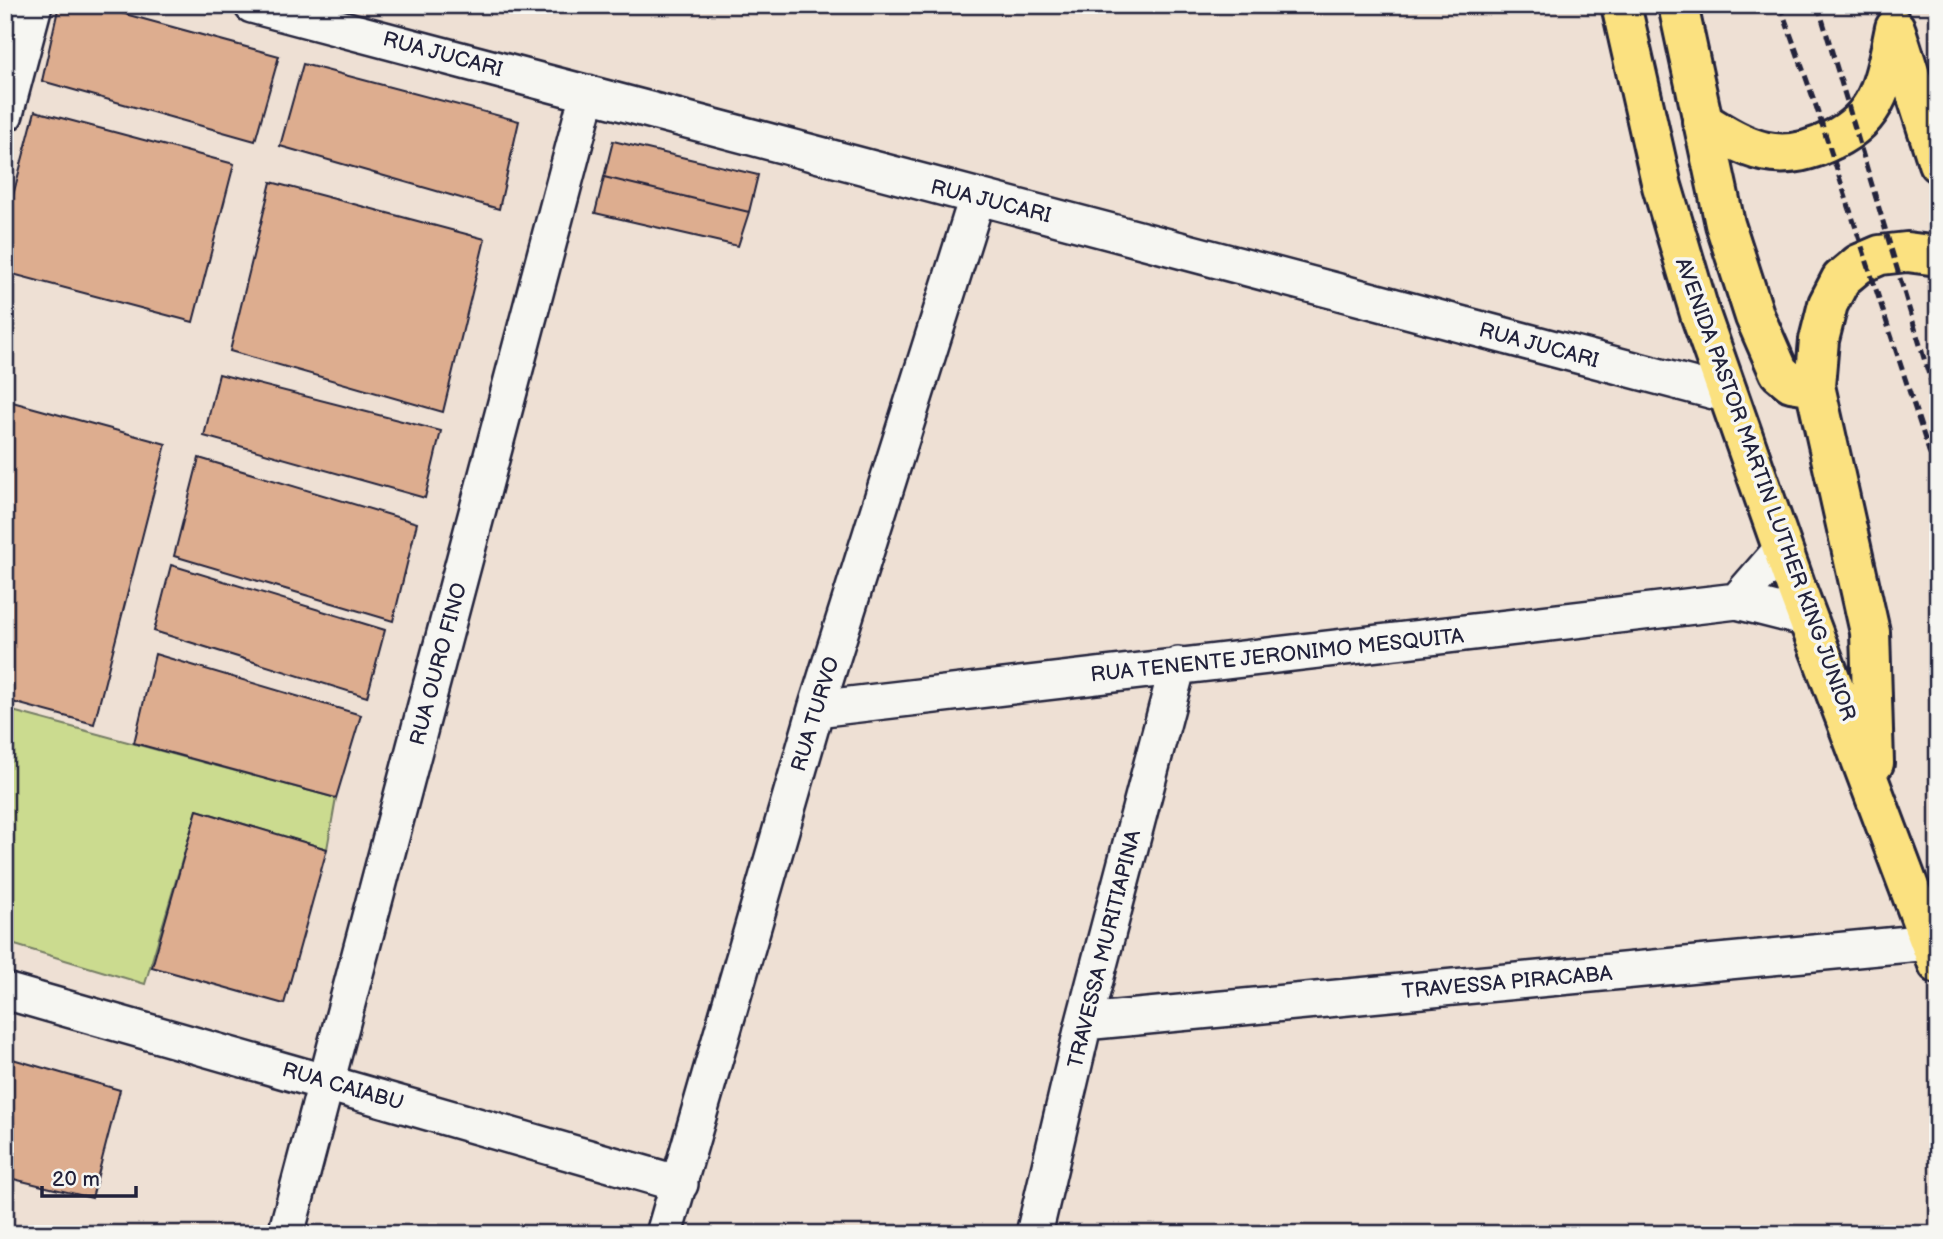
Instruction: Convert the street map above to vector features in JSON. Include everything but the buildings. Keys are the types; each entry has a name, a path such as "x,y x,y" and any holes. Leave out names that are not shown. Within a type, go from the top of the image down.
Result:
{"main road":[{"name":"AVENIDA PASTOR MARTIN LUTHER KING JUNIOR","path":"1621,5 1662,186 1700,314 1808,619 1876,793 1934,953"},
{"path":"1678,5 1725,224 1755,317 1779,372 1791,382 1815,386"},
{"path":"1702,121 1732,140 1782,156 1814,150 1843,135 1865,116 1877,97 1887,66 1892,17"},
{"path":"1892,17 1938,163"},
{"path":"1876,793 1870,632 1815,386 1819,340 1828,304 1841,279 1859,264 1880,254 1907,252 1938,256"}],"street":[{"path":"5,114 34,5"},
{"name":"RUA JUCARI","path":"252,5 345,16 587,93 1729,395"},
{"name":"RUA OURO FINO","path":"286,1234 587,93"},
{"name":"RUA TURVO","path":"664,1234 816,709 977,198"},
{"path":"1737,601 1783,548"},
{"name":"RUA TENENTE JERONIMO MESQUITA","path":"816,709 1737,601 1808,619"},
{"name":"TRAVESSA MURITIAPINA","path":"1034,1234 1084,1022 1178,665"},
{"name":"TRAVESSA PIRACABA","path":"1084,1022 1934,953"},
{"name":"RUA CAIABU","path":"5,992 327,1081 680,1184"}],"green space":[{"path":"5,709 336,798 327,849 197,810 145,984 5,942"}],"railway":[{"path":"1780,5 1816,106 1938,479"},
{"path":"1818,5 1938,405"}]}
